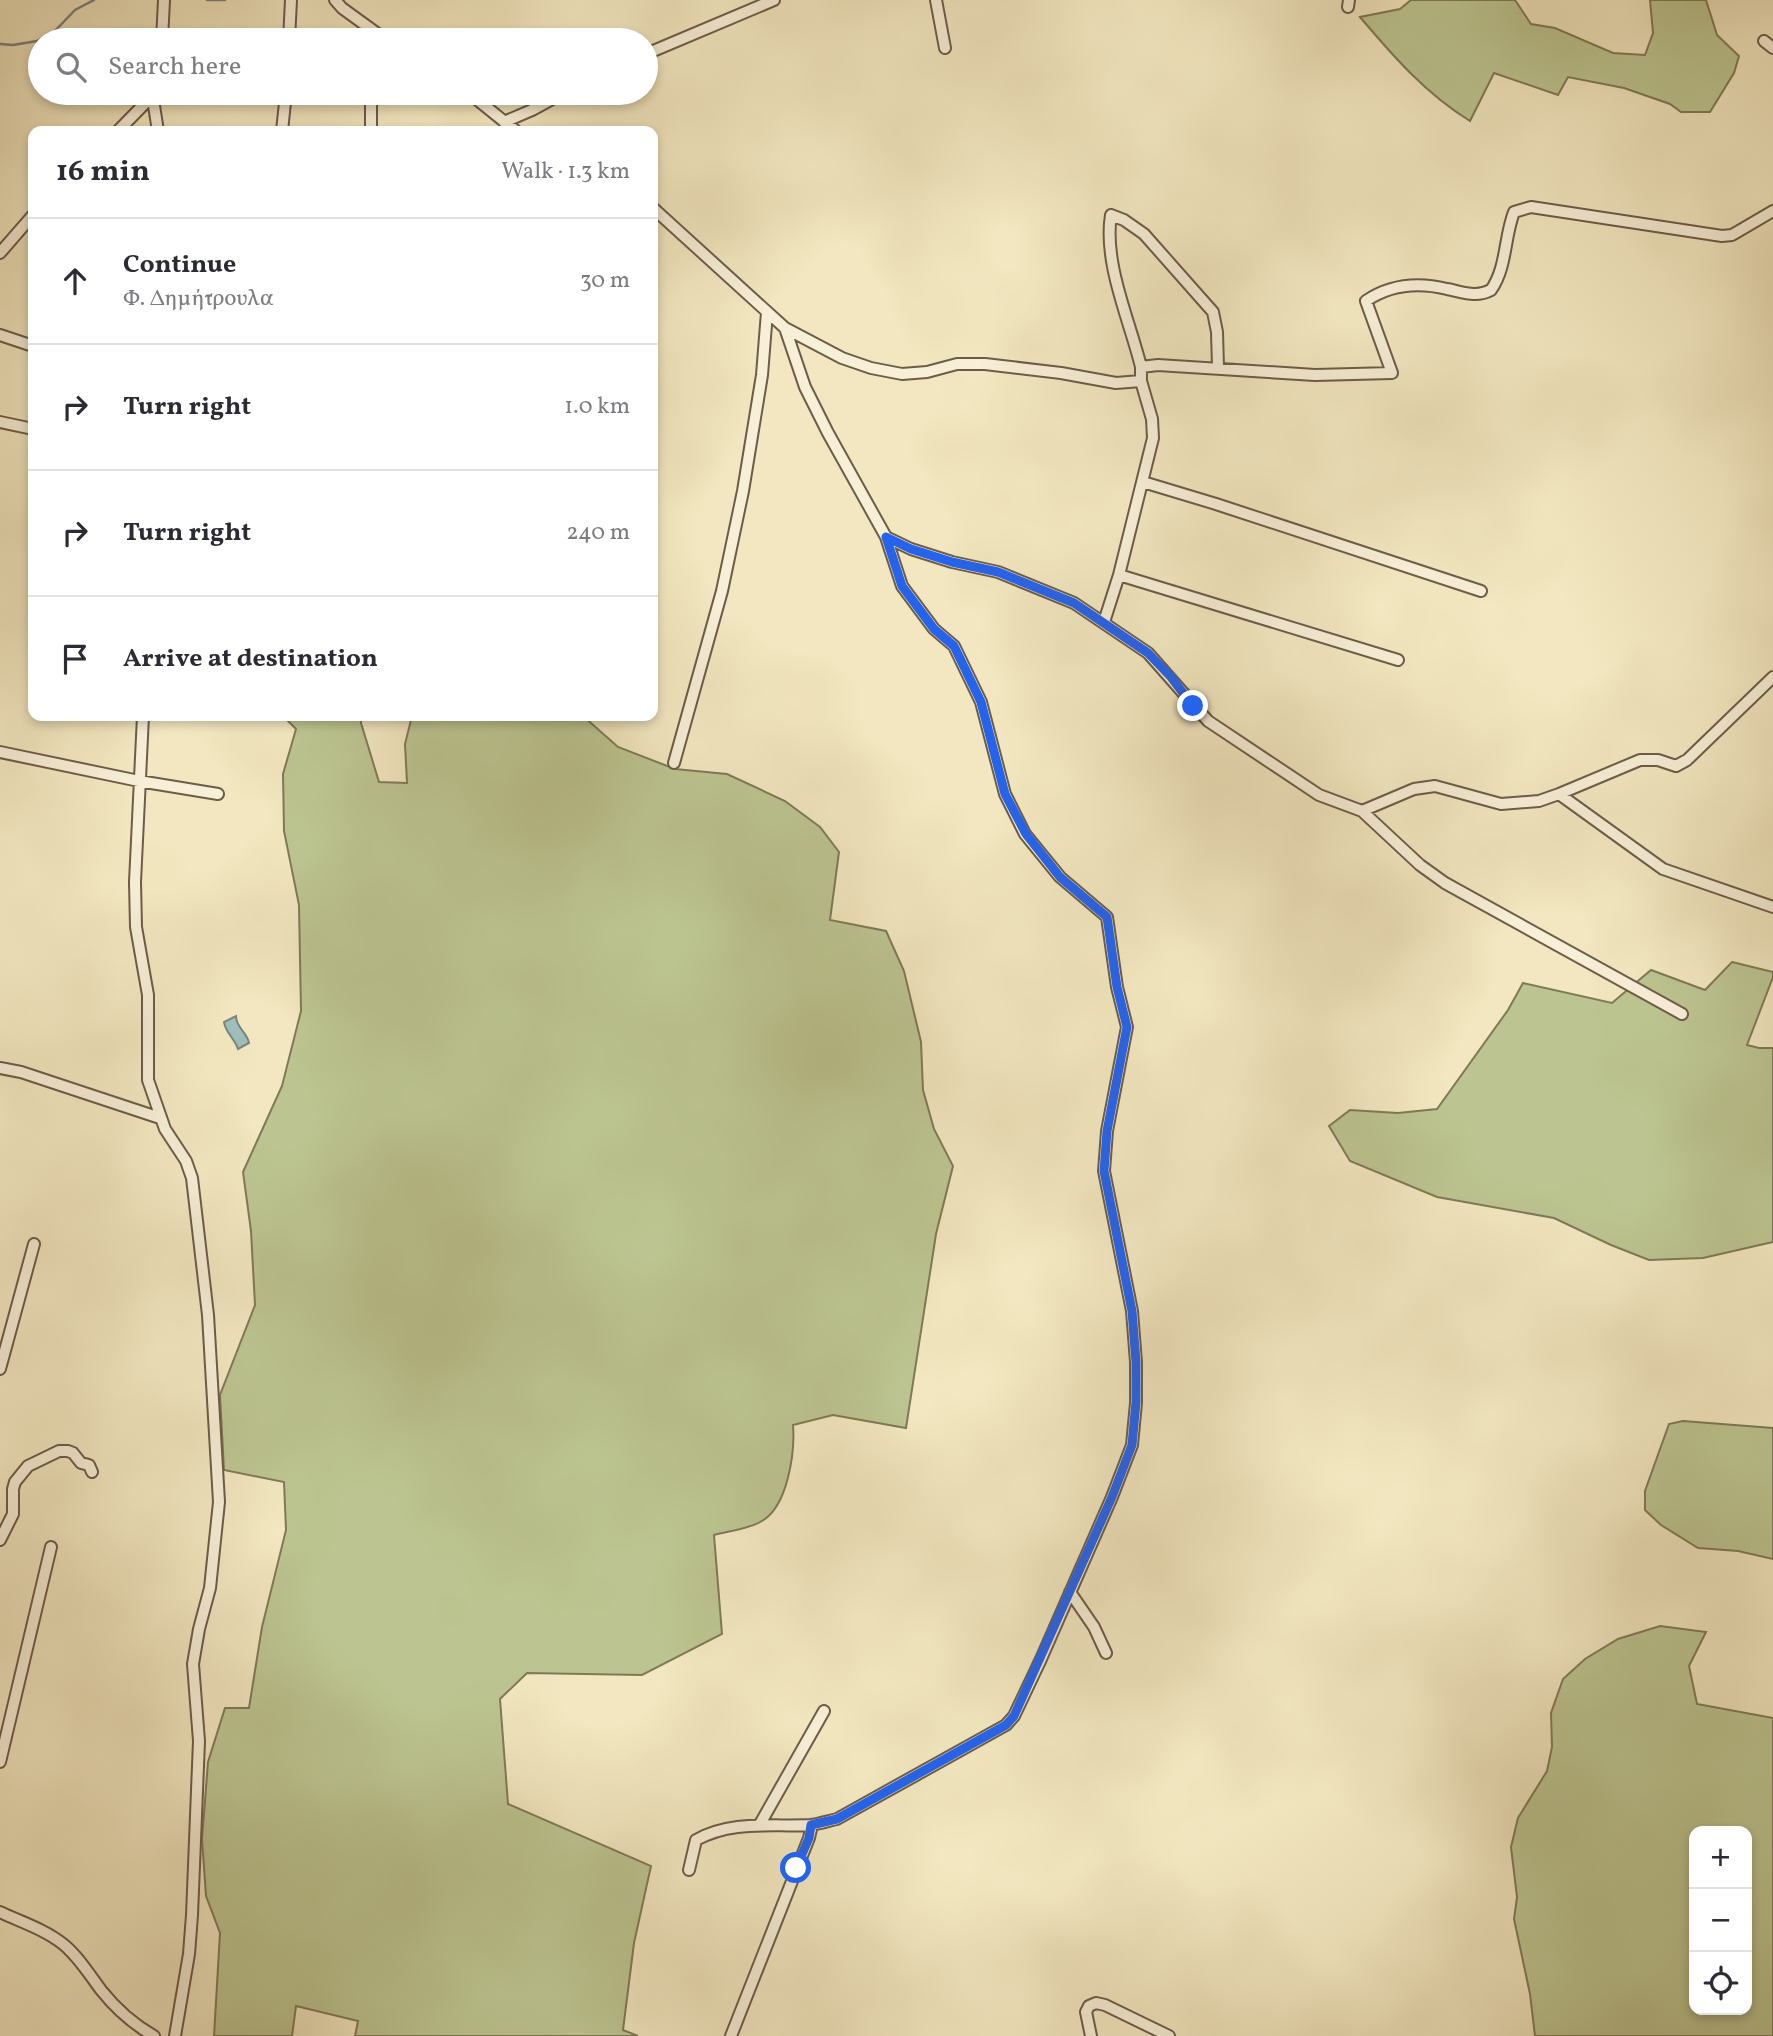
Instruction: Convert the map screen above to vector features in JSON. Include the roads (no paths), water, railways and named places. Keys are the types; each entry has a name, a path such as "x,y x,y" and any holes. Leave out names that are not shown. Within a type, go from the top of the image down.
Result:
{"street":[{"path":"163,28 164,0"},
{"path":"289,28 290,0"},
{"path":"335,0 364,28"},
{"path":"658,48 750,4 774,0"},
{"path":"936,0 945,48"},
{"path":"123,126 143,105"},
{"path":"154,105 157,126"},
{"path":"283,126 285,105"},
{"path":"370,126 371,105"},
{"path":"483,105 509,126"},
{"path":"504,122 541,105"},
{"path":"1141,368 1157,365 1315,374 1392,373 1366,301 1379,292 1397,286 1418,284 1478,295 1491,290 1502,263 1514,212 1522,208 1531,207 1722,236 1732,235 1773,211"},
{"path":"658,213 785,328 842,358 871,368 902,374 926,372 957,364 985,364 1116,383 1141,381"},
{"path":"1104,622 1119,575 1153,438 1152,418 1141,381 1141,368 1114,267 1108,231 1111,215 1124,219 1144,234 1213,312 1217,332 1218,368"},
{"path":"2,248 28,220"},
{"path":"674,763 722,591 743,491 762,374 768,312"},
{"path":"689,1870 696,1840 709,1833 760,1824 811,1825 837,1819 1006,1725 1014,1716 1112,1497 1132,1445 1134,1424 1136,1362 1132,1311 1104,1171 1107,1131 1127,1027 1117,987 1107,917 1060,877 1026,834 1005,794 981,702 954,646 934,629 902,586 886,537 811,398 785,328"},
{"path":"0,335 28,343"},
{"path":"0,422 28,428"},
{"path":"1143,482 1481,591"},
{"path":"886,537 911,549 952,562 998,572 1074,603 1160,664 1208,721 1319,795 1362,811 1420,865 1445,883 1682,1014"},
{"path":"1119,575 1398,660"},
{"path":"1362,811 1414,789 1435,786 1501,804 1539,801 1640,760 1658,760 1676,766 1714,737 1773,677"},
{"path":"143,721 135,883 136,927 148,995 148,1080 160,1118 186,1161 192,1178 208,1315 219,1502 210,1588 193,1664 199,1741 192,1915 189,1954 175,2036"},
{"path":"0,752 139,782 218,794"},
{"path":"1559,794 1663,869 1773,907"},
{"path":"0,1068 21,1072 160,1118"},
{"path":"0,1369 34,1244"},
{"path":"0,1540 13,1514 15,1482 28,1466 60,1451 68,1451 81,1463 89,1465 92,1472"},
{"path":"0,1762 51,1547"},
{"path":"1070,1592 1094,1628 1106,1653"},
{"path":"760,1824 824,1711"},
{"path":"731,2036 809,1838 811,1825"},
{"path":"0,1912 41,1930 64,1945 133,2024 154,2036"},
{"path":"1091,2036 1086,2012 1089,2006 1096,2003 1169,2036"}],"water":[{"path":"236,1016 249,1043 238,1049 224,1022"}],"waterway":[{"path":"58,28 75,10 94,0"},
{"path":"207,0 225,0"},
{"path":"0,44 28,42"}]}
